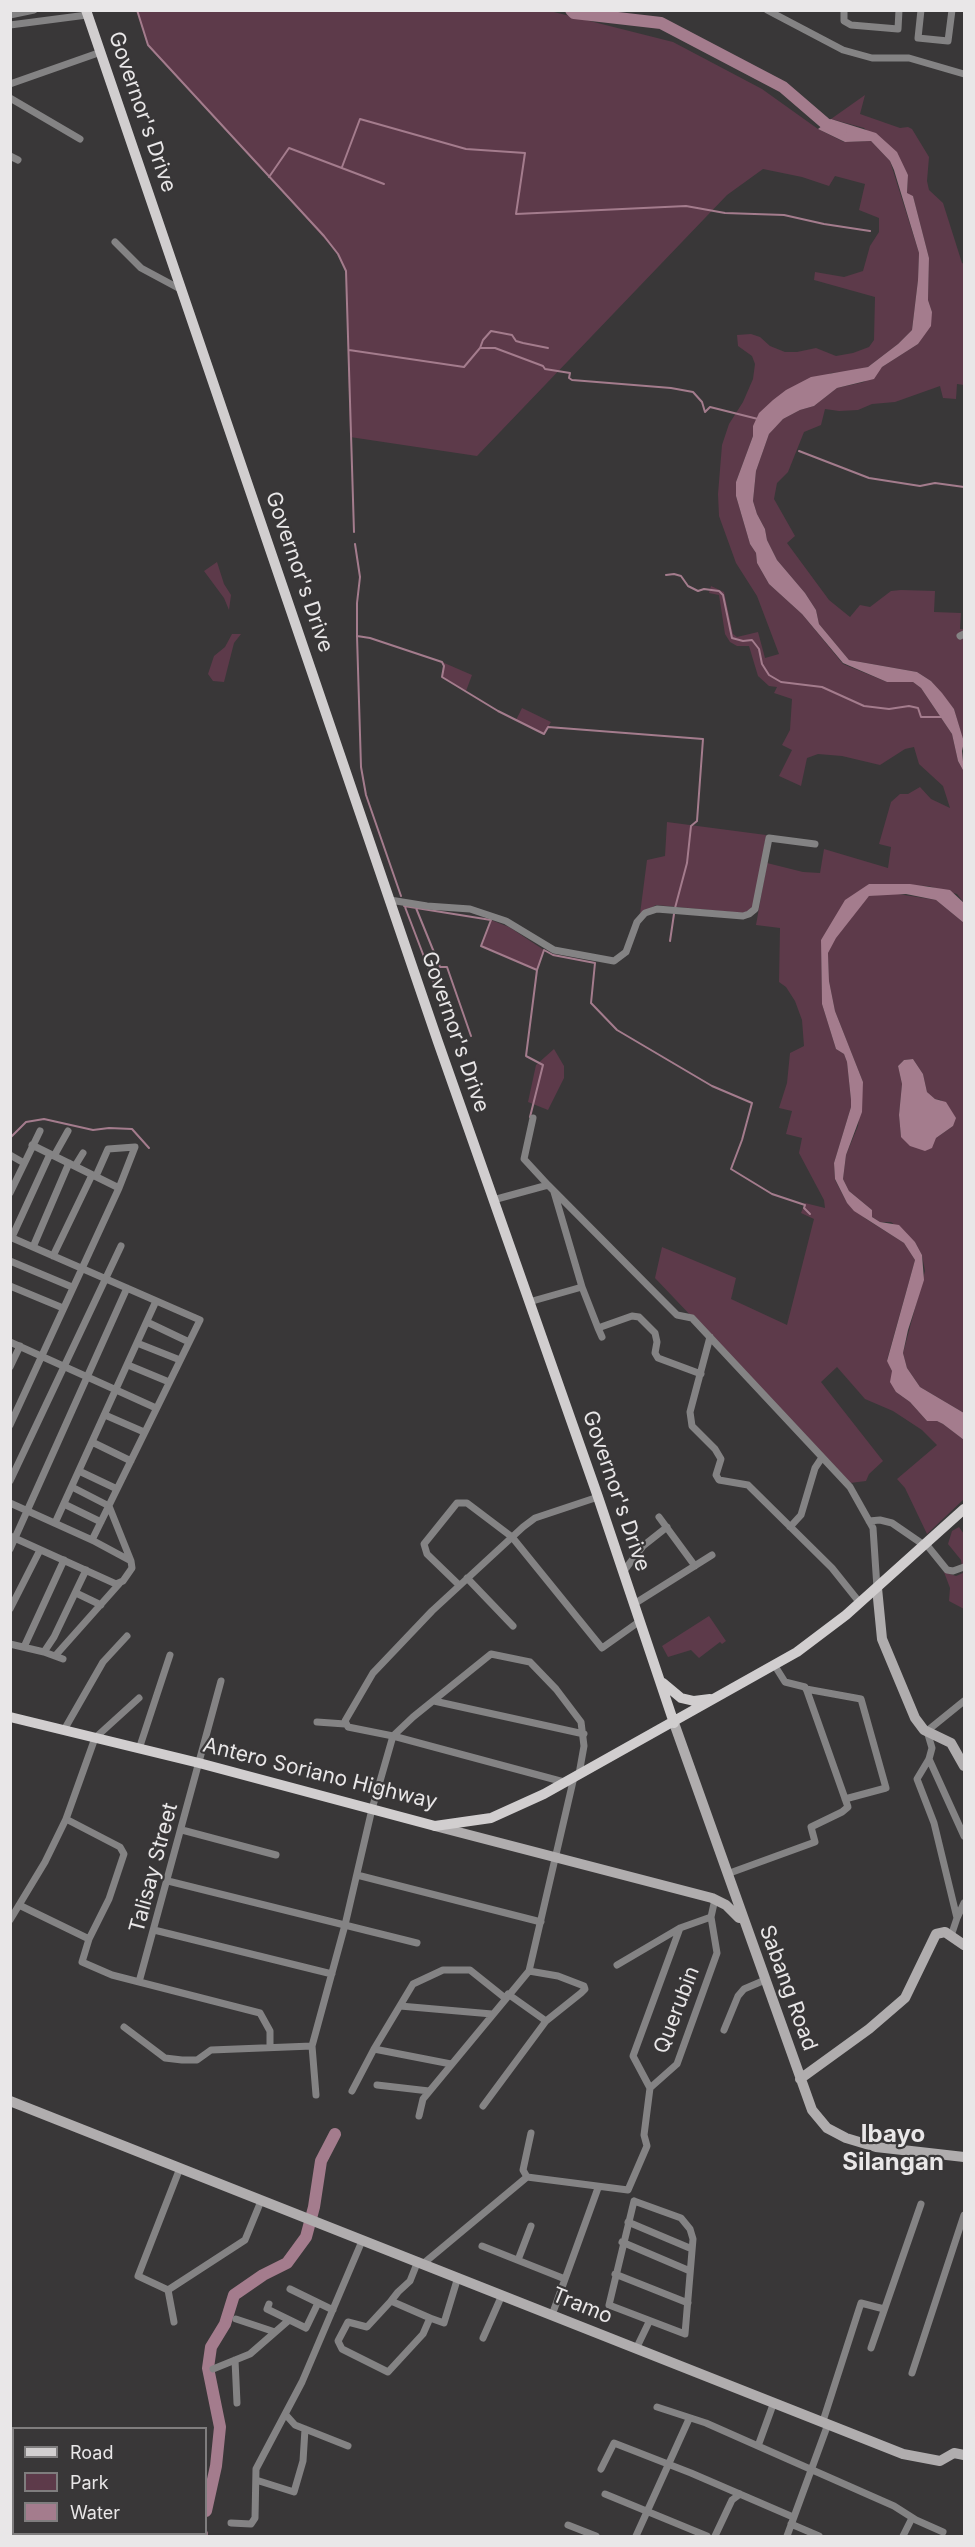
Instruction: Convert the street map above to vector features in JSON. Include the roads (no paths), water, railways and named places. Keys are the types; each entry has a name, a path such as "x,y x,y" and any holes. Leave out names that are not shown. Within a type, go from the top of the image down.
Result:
{"main road":[{"name":"Governor's Drive","path":"86,13 101,51 390,900 598,1497 674,1723"},
{"path":"674,1723 775,1666 820,1637 964,1509"},
{"path":"660,1679 674,1694 688,1700 700,1701 719,1697"},
{"name":"Antero Soriano Highway","path":"10,1717 199,1763 435,1826 490,1818 520,1806 674,1723"}],"street":[{"path":"10,15 34,10"},
{"path":"46,10 48,20"},
{"path":"767,10 843,50 872,58 909,58 964,74"},
{"path":"844,10 844,21 850,25 898,29 899,10"},
{"path":"921,10 918,38 948,41 952,10"},
{"path":"10,25 86,13"},
{"path":"10,84 101,51"},
{"path":"10,98 80,139"},
{"path":"115,242 141,267 182,290"},
{"path":"390,900 470,909 506,921 554,950 614,961 626,952 637,922 645,913 657,909 749,914 755,909 769,838 815,844"},
{"path":"533,1118 524,1159 526,1164 677,1315 692,1318 821,1459 850,1487 873,1528 882,1639 915,1718 927,1731 951,1743 964,1766"},
{"path":"10,1193 13,1182 40,1131"},
{"path":"68,1131 52,1155 11,1237 200,1320 92,1540"},
{"path":"32,1145 119,1188"},
{"path":"10,1425 119,1188 135,1147 108,1149 53,1256"},
{"path":"33,1246 72,1165 83,1153"},
{"path":"10,1155 24,1163"},
{"path":"493,1200 550,1188"},
{"path":"550,1188 582,1287 602,1337"},
{"path":"10,1481 121,1246"},
{"path":"10,1261 72,1287"},
{"path":"10,1286 63,1308"},
{"path":"529,1302 582,1287"},
{"path":"10,1549 13,1538 29,1512 127,1288"},
{"path":"55,1523 156,1301"},
{"path":"598,1328 632,1316 639,1317 655,1333 657,1342 654,1353 658,1358 701,1374"},
{"path":"147,1322 189,1342"},
{"path":"710,1337 690,1412 691,1421 698,1433 715,1449 721,1459 716,1475 719,1480 748,1485 832,1568 860,1603"},
{"path":"10,1342 156,1408"},
{"path":"137,1343 180,1360"},
{"path":"10,1367 20,1346"},
{"path":"128,1365 169,1382"},
{"path":"105,1415 144,1432"},
{"path":"92,1442 130,1461"},
{"path":"790,1527 801,1515 815,1468 821,1459"},
{"path":"79,1472 117,1489"},
{"path":"55,1656 132,1568 109,1506 72,1487"},
{"path":"345,1724 373,1673 459,1585 512,1537 535,1518 598,1497"},
{"path":"10,1503 92,1540 130,1561"},
{"path":"459,1585 427,1554 424,1544 457,1503 467,1503 512,1537 602,1648 640,1621"},
{"path":"64,1504 101,1522"},
{"path":"659,1517 694,1566"},
{"path":"869,1521 892,1522 925,1544 947,1570 953,1571 964,1567"},
{"path":"623,1572 643,1546 667,1527"},
{"path":"13,1538 119,1584"},
{"path":"10,1609 40,1550"},
{"path":"634,1604 712,1555"},
{"path":"24,1647 63,1560"},
{"path":"44,1652 54,1637 86,1570"},
{"path":"467,1578 513,1626"},
{"path":"76,1593 101,1605"},
{"path":"64,1730 103,1662 127,1636"},
{"path":"10,1644 63,1659"},
{"path":"316,2095 312,2046 345,1925 372,1809 393,1736 491,1654 530,1662 556,1689 581,1722 584,1734 572,1778 541,1922 529,1971 429,2091 423,2099 419,2116"},
{"path":"139,1749 170,1655"},
{"path":"775,1666 785,1682 806,1689 861,1700 886,1788 845,1799"},
{"name":"Talisay Street","path":"139,1982 221,1682"},
{"path":"727,1874 815,1842 811,1827 846,1810 845,1799 806,1689"},
{"path":"10,1920 45,1862 66,1819 95,1738 139,1698"},
{"path":"434,1701 584,1734"},
{"path":"927,1731 964,1701"},
{"path":"317,1722 345,1724 348,1727 572,1778"},
{"name":"Sabang Road","path":"674,1723 812,2110 827,2128 846,2138 876,2147 964,2157"},
{"path":"927,1731 932,1748 929,1759 917,1779 934,1823 957,1918"},
{"path":"929,1759 964,1836"},
{"path":"66,1819 120,1847 124,1854 109,1899 82,1956 84,1964 139,1982 261,2013 270,2031 270,2047"},
{"path":"435,1826 715,1899 733,1911 746,1928"},
{"path":"182,1830 276,1855"},
{"path":"357,1875 541,1922"},
{"path":"168,1881 417,1942"},
{"path":"617,1965 680,1928 711,1917 715,1899"},
{"path":"951,1936 964,1903"},
{"path":"19,1905 89,1939"},
{"name":"Querubin","path":"650,2088 677,2064 717,1953 711,1917"},
{"path":"628,2190 647,2146 644,2134 650,2088 633,2056 680,1928"},
{"path":"154,1930 332,1974"},
{"path":"800,2079 895,2008 912,1988 936,1934 945,1932 964,1946"},
{"path":"352,2091 413,1984 443,1970 470,1970 546,2021"},
{"path":"483,2106 546,2021 585,1989 581,1983 529,1971"},
{"path":"724,2030 738,1996 744,1989 765,1980"},
{"path":"400,2006 492,2014"},
{"path":"124,2027 165,2058 196,2060 211,2050 312,2046"},
{"path":"374,2049 451,2064"},
{"path":"376,2085 429,2091"},
{"name":"Tramo","path":"10,2102 914,2457 940,2461 954,2453 964,2455"},
{"path":"527,2177 524,2170 531,2133"},
{"path":"168,2290 138,2276 180,2168"},
{"path":"430,2318 423,2334 388,2372 340,2347 338,2341 346,2323 350,2321 367,2327 410,2281 421,2262 527,2177 598,2188 628,2190"},
{"path":"552,2315 598,2188"},
{"path":"628,2190 634,2201 681,2218 690,2229 693,2239 685,2334 609,2305 622,2242 634,2201"},
{"path":"168,2290 245,2240 261,2201"},
{"path":"871,2348 921,2204"},
{"path":"912,2373 964,2215"},
{"path":"628,2222 692,2249"},
{"path":"518,2260 531,2226"},
{"path":"231,2523 251,2524 255,2518 256,2469 286,2415 362,2241"},
{"path":"622,2242 690,2271"},
{"path":"482,2246 565,2279"},
{"path":"615,2274 688,2303"},
{"path":"391,2301 444,2323 458,2277"},
{"path":"290,2289 333,2310"},
{"path":"168,2290 174,2322"},
{"path":"483,2338 502,2295"},
{"path":"269,2304 267,2309 306,2328 318,2302"},
{"path":"787,2536 811,2470 861,2303 884,2309"},
{"path":"236,2319 275,2332"},
{"path":"213,2369 250,2354 289,2320"},
{"path":"636,2349 649,2322"},
{"path":"235,2360 237,2403"},
{"path":"758,2446 774,2402"},
{"path":"657,2407 706,2423 894,2506 912,2518 943,2532"},
{"path":"286,2415 295,2425 348,2446"},
{"path":"636,2536 689,2419"},
{"path":"256,2480 294,2493 303,2461 305,2428"},
{"path":"601,2469 614,2444 740,2494 819,2536"},
{"path":"605,2494 707,2536"},
{"path":"715,2536 732,2500 740,2494"},
{"path":"903,2536 912,2518"},
{"path":"568,2525 596,2536"}],"water":[{"path":"831,119 876,133 897,152 908,175 907,193 913,196 929,258 928,300 932,312 931,326 918,344 882,367 874,379 837,388 814,406 783,419 769,434 756,471 753,501 777,560 805,593 816,610 819,624 849,660 917,672 931,681 942,693 954,709 964,742 962,751 964,772 958,761 952,734 921,688 913,682 887,682 843,663 802,614 769,584 757,563 756,553 750,544 736,496 736,482 759,413 786,390 811,377 868,367 912,330 919,253 894,170 890,161 871,141 845,142 818,129"},
{"path":"869,884 910,884 950,890 964,903 964,923 936,900 906,894 869,896 836,938 828,953 829,981 835,1011 863,1082 862,1112 846,1155 843,1179 849,1191 872,1210 872,1217 880,1222 899,1225 915,1242 922,1255 924,1280 903,1353 907,1368 920,1387 964,1413 964,1440 943,1424 937,1421 927,1421 910,1402 896,1392 890,1382 892,1371 887,1361 915,1260 904,1243 854,1211 847,1203 835,1179 834,1163 851,1107 851,1100 847,1062 844,1054 836,1049 822,1004 821,940 845,900"},
{"path":"913,1059 923,1074 927,1092 935,1099 946,1102 956,1118 953,1126 936,1138 932,1148 925,1151 910,1146 901,1137 899,1115 902,1084 898,1066 904,1060"}],"waterway":[{"path":"137,10 148,45 324,236 338,254 346,271 354,532"},
{"path":"571,10 574,13 661,23 783,87 826,124 841,130"},
{"path":"342,167 360,119 466,149 525,153 516,214 686,206 725,213 784,215 870,231"},
{"path":"269,177 289,148 384,184"},
{"path":"480,348 483,340 491,331 512,335 516,341 548,348"},
{"path":"349,350 464,367 480,348 495,348 543,366 545,369 570,373 569,378 572,380 671,388 693,392 702,402 705,412 710,407 758,419"},
{"path":"799,451 869,478 920,486 935,483 964,487"},
{"path":"355,544 360,577 357,636 361,767 366,795 401,896"},
{"path":"666,575 681,576 688,586 698,591 704,589 719,591 723,595 732,638 743,641 752,640 759,649 762,664 769,675 781,682 822,687 864,706 889,709 909,706 918,708 921,717 944,717"},
{"path":"357,636 370,638 442,662 444,666 442,677 498,711 544,734 548,727 703,739 697,821 691,826 687,863 675,908"},
{"path":"404,906 491,920 481,946 537,970"},
{"path":"405,907 434,983"},
{"path":"416,908 440,967 447,967 471,1036"},
{"path":"670,941 674,914"},
{"path":"530,1117 543,1065 526,1056 537,970 544,950 553,955 595,963 591,1003 617,1030 712,1086 752,1103 731,1169 772,1194 805,1205 804,1208 810,1214"},
{"path":"10,1138 26,1122 44,1119 93,1130 132,1129 149,1148"},
{"path":"207,2506 216,2466 220,2427 208,2368 211,2347 225,2324 234,2295 263,2275 287,2263 306,2237 314,2207 321,2161 335,2134"}],"district":[{"name":"Ibayo Silangan","path":"893,2149"}]}
